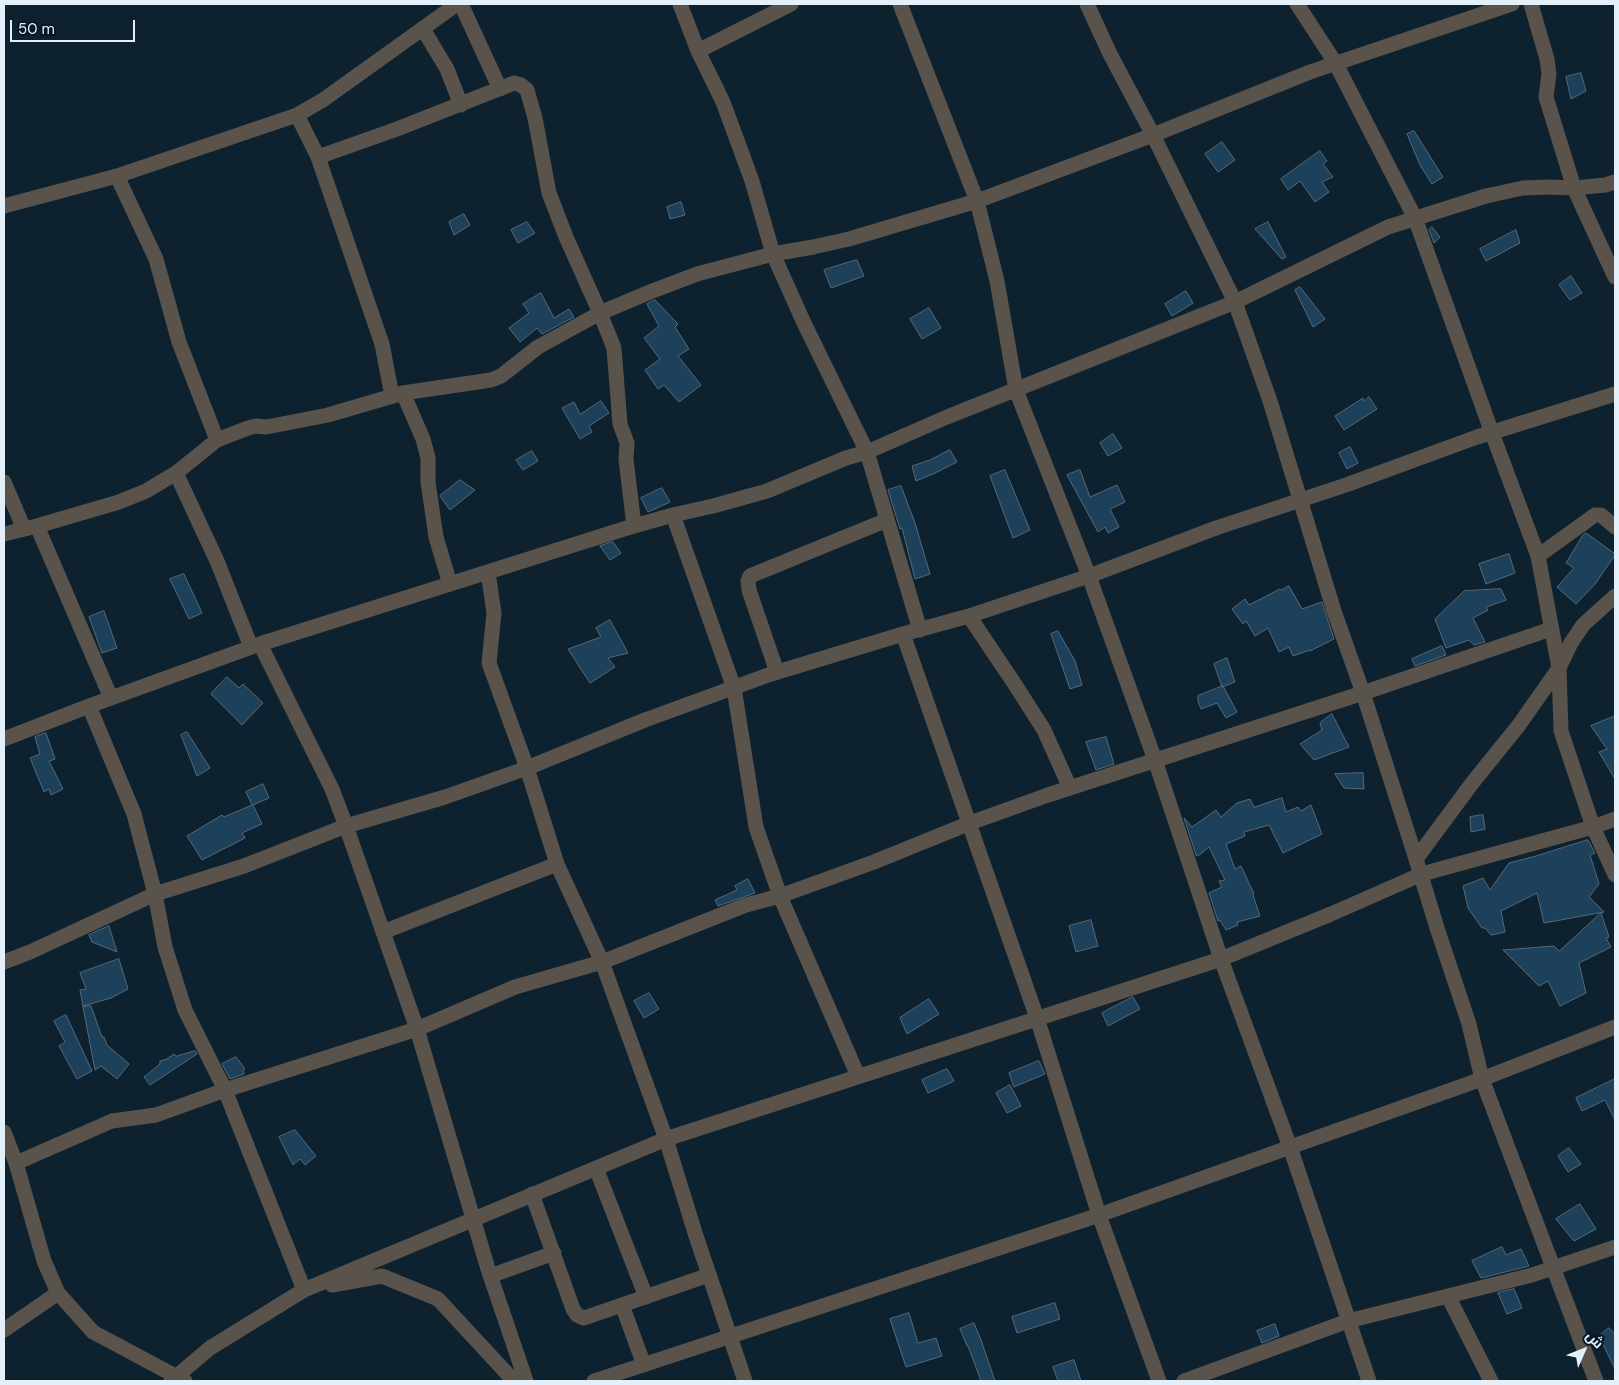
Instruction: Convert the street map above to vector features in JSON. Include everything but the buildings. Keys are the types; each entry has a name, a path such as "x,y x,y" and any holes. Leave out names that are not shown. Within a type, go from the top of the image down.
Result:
{"street":[{"path":"4,206 117,176 298,115 323,100 459,4 500,89"},
{"path":"680,4 698,51 723,102 752,181 773,254 804,323 867,452 920,630"},
{"path":"698,51 791,4"},
{"path":"900,4 976,201 997,281 1016,390 1089,576 1155,760 1221,959 1290,1147 1369,1381"},
{"path":"1088,4 1110,54 1153,135 1235,302 1270,401 1334,611 1422,874 1437,928 1469,1024 1482,1079 1513,1166 1554,1268 1596,1381"},
{"path":"1298,4 1336,64 1415,218 1538,556 1559,668 1561,731 1593,827 1615,875"},
{"path":"4,534 119,502 146,491 176,472 217,440 248,428 256,426 266,427 328,415 398,394 491,380 501,376 538,347 600,313 697,274 773,254 813,248 849,239 976,201 1153,135 1310,72 1512,4"},
{"path":"1531,4 1547,59 1549,74 1546,97 1574,188 1615,276"},
{"path":"423,29 447,69 461,105"},
{"path":"318,156 397,129 514,84 521,85 527,90 535,118 549,193 614,348 620,424 627,443 626,459 634,526"},
{"path":"298,115 318,156 398,394 423,439 428,458 428,482 436,538 450,584"},
{"path":"117,176 156,259 179,342 217,440"},
{"path":"4,739 89,706 256,646 634,526 767,491 1235,302 1388,227 1486,196 1523,188 1574,188 1615,182"},
{"path":"4,962 30,952 155,894 244,866 346,826 445,797 527,768 645,720 777,672 969,616 1089,576 1216,528 1346,485 1492,433 1615,394"},
{"path":"176,472 256,646 332,789 417,1029 490,1276 526,1381"},
{"path":"4,482 31,528 111,698"},
{"path":"673,515 734,688 756,827 780,896 858,1076"},
{"path":"1538,556 1595,515 1601,515 1615,527"},
{"path":"777,672 749,590 748,581 750,576 887,520"},
{"path":"488,572 494,613 489,663 527,768 557,864 602,962 666,1139 744,1381"},
{"path":"1416,859 1473,782 1519,725 1559,668 1571,643 1583,625 1615,596"},
{"path":"969,616 1044,730 1070,788"},
{"path":"16,1163 112,1121 156,1114 224,1090 417,1029 515,987 602,962 746,905 780,896 874,862 970,823 1070,788 1363,693 1551,629"},
{"path":"903,634 1037,1018 1099,1215 1159,1381"},
{"path":"89,706 134,814 155,894 165,948 184,1010 224,1090 304,1290"},
{"path":"4,1132 16,1163 44,1261 58,1293 93,1332 178,1380 210,1348 304,1290 666,1139 1221,959 1422,874 1593,827 1615,819"},
{"path":"383,932 557,864"},
{"path":"594,1381 1099,1215 1482,1079 1615,1027"},
{"path":"596,1168 646,1296"},
{"path":"532,1194 573,1309 577,1315 584,1318 709,1275"},
{"path":"1184,1381 1348,1321 1532,1275 1615,1247"},
{"path":"490,1276 554,1253"},
{"path":"304,1290 382,1276 438,1299 514,1381"},
{"path":"4,1330 58,1293"},
{"path":"1448,1296 1491,1381"},
{"path":"622,1305 644,1365"}]}
